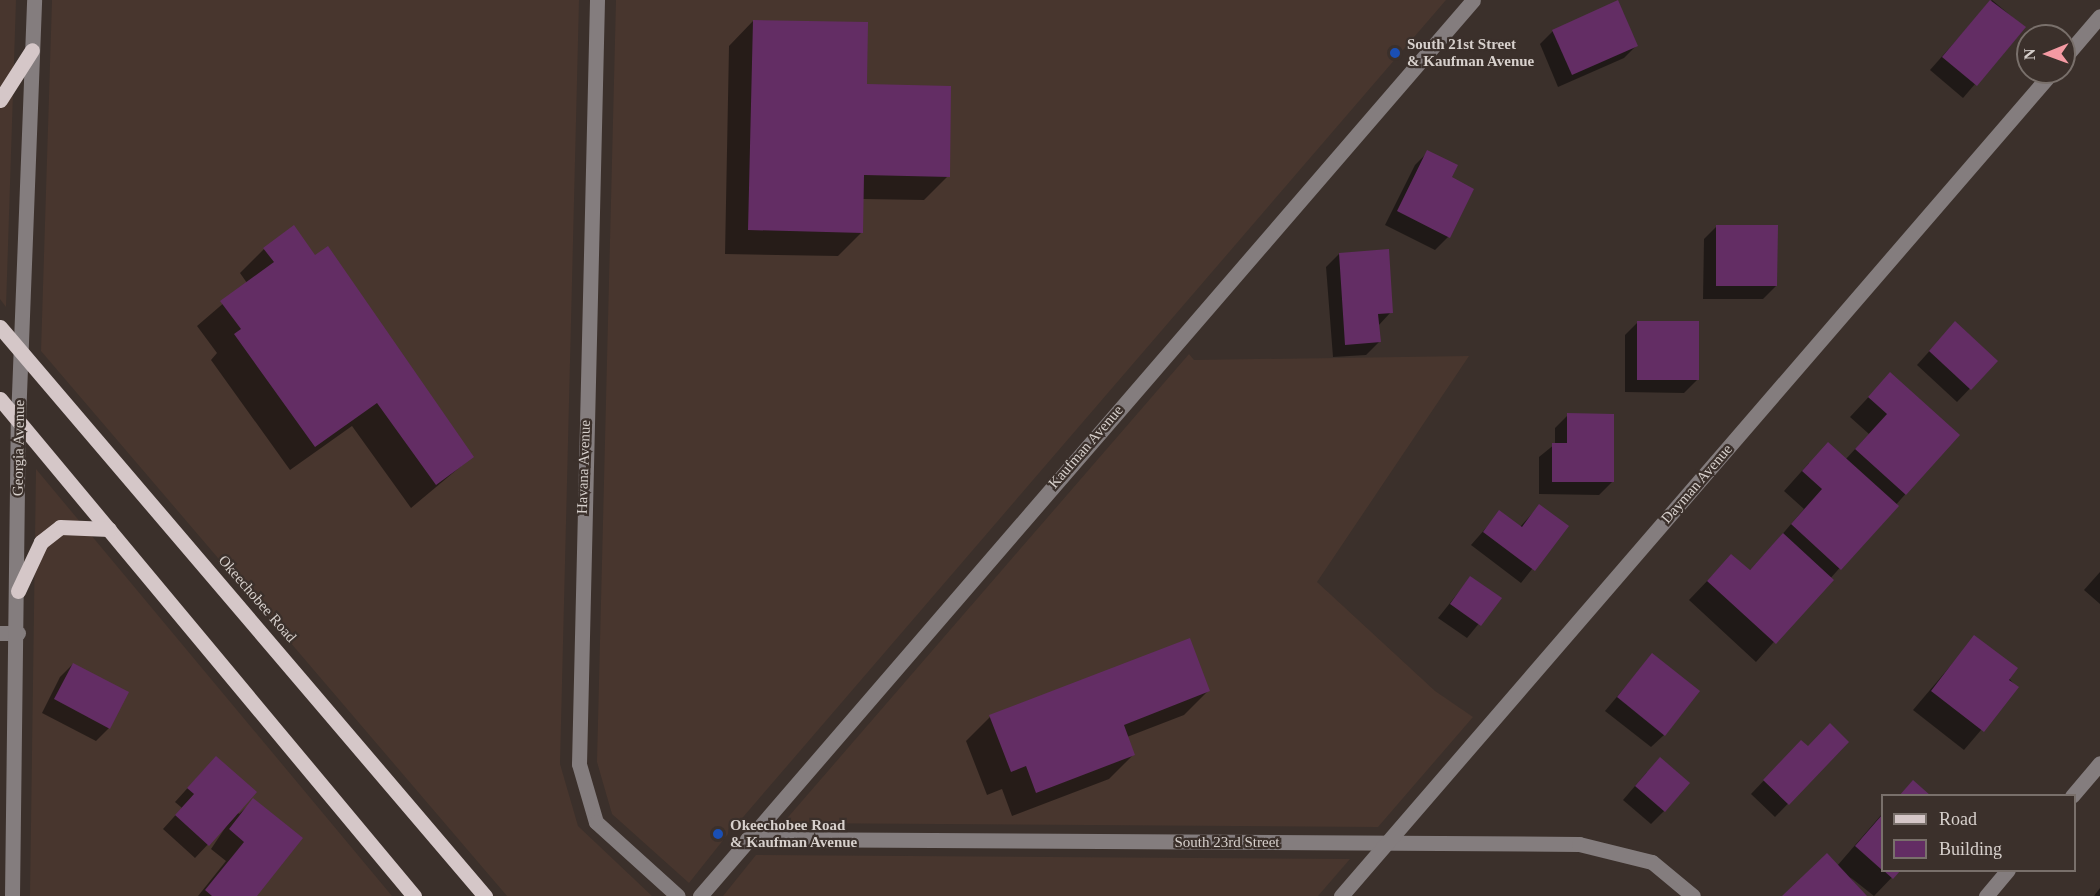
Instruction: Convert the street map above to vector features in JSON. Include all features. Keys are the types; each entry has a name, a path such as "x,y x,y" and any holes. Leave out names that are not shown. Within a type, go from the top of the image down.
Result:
{"main road":[{"path":"0,100 32,50"},
{"name":"Okeechobee Road","path":"0,327 485,896"},
{"path":"0,399 414,896"},
{"path":"18,591 41,542 60,527 109,529"}],"street":[{"name":"Georgia Avenue","path":"12,896 18,633 18,420 23,356 34,0"},
{"name":"Havana Avenue","path":"597,0 579,764 596,822 678,896"},
{"name":"Kaufman Avenue","path":"700,896 1473,0"},
{"path":"2076,44 2100,16"},
{"name":"Dayman Avenue","path":"1341,896 2042,84"},
{"path":"0,633 18,633"},
{"path":"2073,794 2100,763"},
{"name":"South 23rd Street","path":"747,839 1579,844 1652,862 1693,896"},
{"path":"1986,896 2006,872"}],"shaded area":[{"path":"0,0 16,0 6,307 0,299"},
{"path":"52,0 579,0 560,764 578,826 652,896 507,896 41,351"},
{"path":"616,0 1446,0 738,823 729,823 728,834 689,883 612,814 597,762"},
{"path":"1189,354 1194,360 1469,356 1317,582 1435,691 1473,717 1378,827 783,823"},
{"path":"36,469 392,896 30,896"},
{"path":"756,855 1350,859 1318,896 723,896"}],"building":[{"path":"1618,0 1638,46 1572,75 1552,30"},
{"path":"1990,0 2022,24 2016,24 2016,39 1977,86 1942,57"},
{"path":"753,20 868,22 867,84 951,86 950,177 864,175 863,233 748,230"},
{"path":"1427,150 1458,165 1452,177 1474,189 1450,238 1397,211"},
{"path":"294,225 315,255 328,246 474,457 436,485 377,403 315,447 234,334 241,329 220,301 274,262 263,248"},
{"path":"1716,225 1778,225 1777,286 1716,286"},
{"path":"1389,249 1393,313 1378,314 1381,342 1345,345 1339,253"},
{"path":"1637,321 1699,321 1699,380 1637,380"},
{"path":"1955,321 1998,361 1971,390 1929,351"},
{"path":"1890,372 1960,435 1906,495 1855,449 1887,414 1868,397"},
{"path":"1567,413 1614,414 1614,482 1552,482 1552,443 1567,443"},
{"path":"1828,442 1899,506 1841,570 1791,524 1822,489 1802,471"},
{"path":"1539,504 1569,526 1535,571 1483,532 1499,510 1522,527"},
{"path":"1783,533 1834,580 1776,644 1707,581 1731,554 1750,570"},
{"path":"1470,576 1502,598 1481,626 1450,604"},
{"path":"1974,635 2018,668 2009,680 2019,687 1984,732 1931,691"},
{"path":"1190,638 1210,691 1124,725 1135,755 1036,793 1026,766 1011,772 989,715"},
{"path":"1652,653 1700,691 1665,736 1617,697"},
{"path":"73,663 129,692 110,729 54,699"},
{"path":"1830,723 1849,742 1789,805 1763,780 1801,740 1808,746"},
{"path":"216,756 257,792 209,846 175,815 194,794 187,788"},
{"path":"1660,757 1690,783 1665,812 1635,786"},
{"path":"1913,780 1929,794 1901,794"},
{"path":"253,798 303,838 257,896 212,896 205,890 244,842 229,829"},
{"path":"1881,816 1881,869 1855,846"},
{"path":"1827,853 1867,896 1782,896"},
{"path":"1885,872 1899,872 1893,879"}],"place":[{"name":"South 21st Street & Kaufman Avenue","path":"1395,53"},
{"name":"Okeechobee Road & Kaufman Avenue","path":"718,834"}]}
